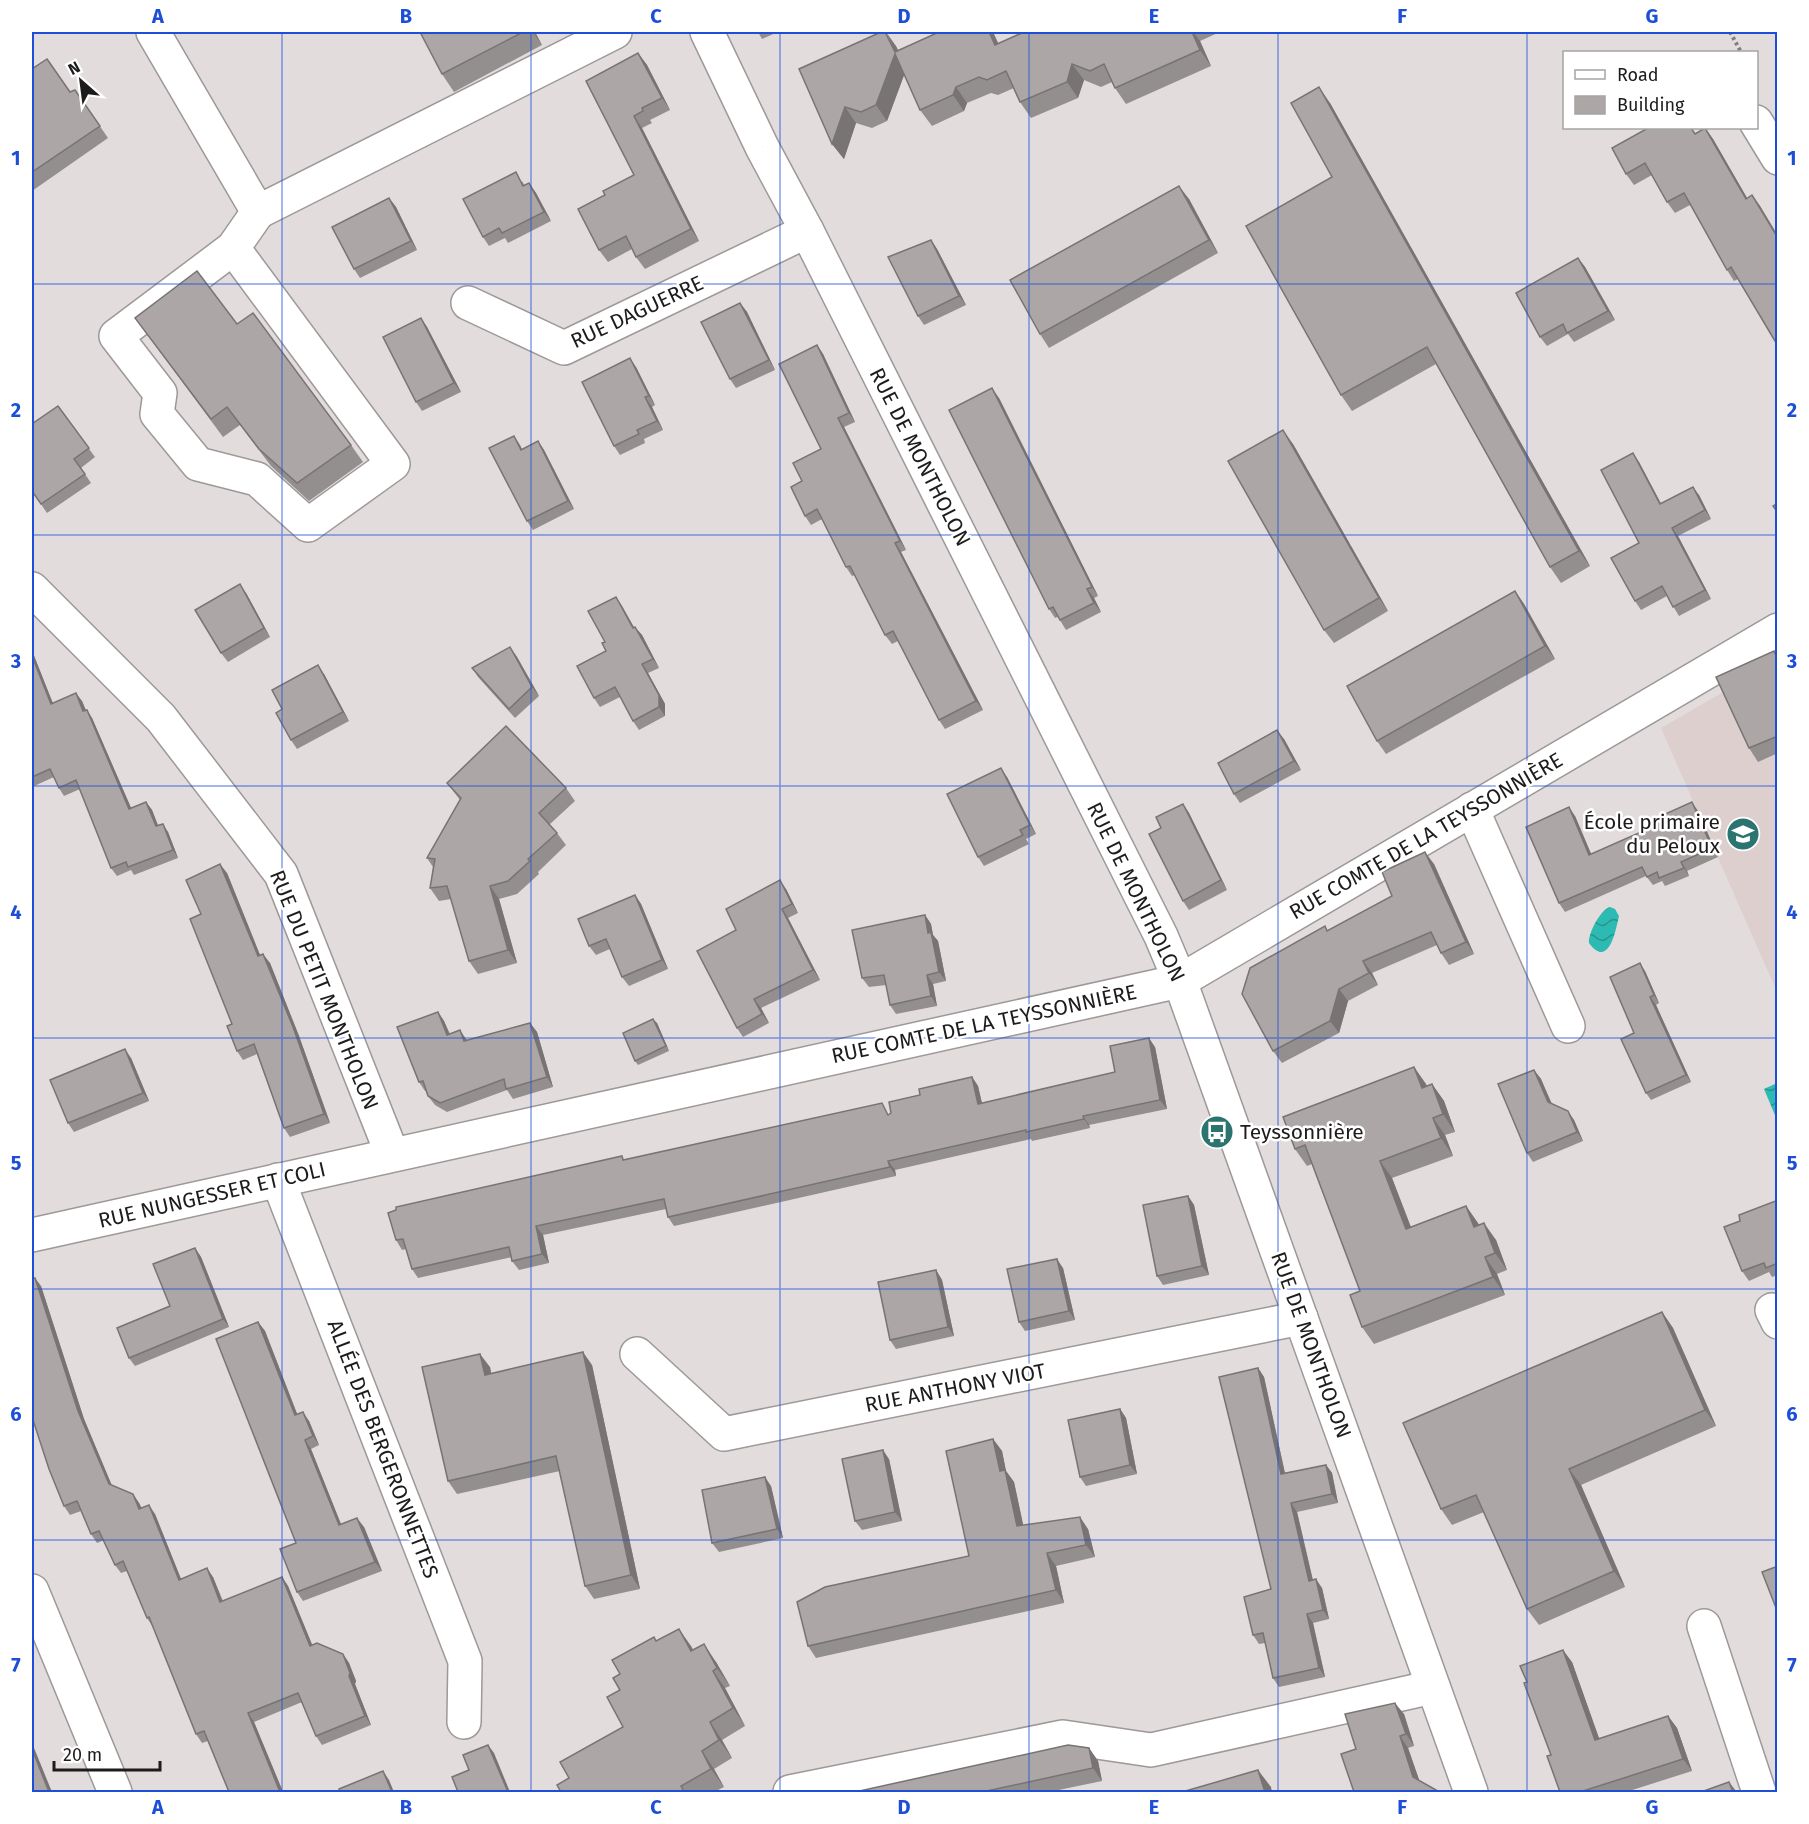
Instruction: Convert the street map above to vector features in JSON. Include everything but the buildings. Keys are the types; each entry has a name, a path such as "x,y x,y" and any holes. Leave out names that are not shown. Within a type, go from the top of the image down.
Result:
{"street":[{"path":"153,32 258,212"},
{"path":"233,248 393,465 308,525 257,479 198,464 157,414 160,393 116,336 233,248 258,212 615,32"},
{"name":"RUE DE MONTHOLON","path":"707,32 762,147 807,231 1156,926 1180,981 1471,1792"},
{"path":"1758,125 1778,158"},
{"name":"RUE DAGUERRE","path":"468,303 564,348 807,231"},
{"name":"RUE DU PETIT MONTHOLON","path":"32,589 160,718 281,874 392,1154"},
{"name":"RUE COMTE DE LA TEYSSONNIÈRE","path":"392,1154 1180,981 1778,630"},
{"path":"1472,809 1568,1026"},
{"name":"RUE NUNGESSER ET COLI","path":"32,1235 392,1154"},
{"name":"ALLÉE DES BERGERONNETTES","path":"278,1180 465,1660 464,1722"},
{"name":"RUE ANTHONY VIOT","path":"637,1354 724,1434 1301,1318"},
{"path":"32,1591 115,1792"},
{"path":"1704,1626 1759,1792"},
{"path":"790,1792 1063,1737 1151,1750 1433,1687"}],"path":[{"path":"1730,32 1740,51"}],"shaded area":[{"name":"École primaire du Peloux","path":"1777,667 1777,992 1661,728 1725,691"}],"water":[{"path":"1610,907 1615,909 1619,916 1610,944 1602,952 1589,943 1589,939 1599,917"},
{"path":"1777,1083 1777,1120 1764,1089"}],"place":[{"name":"École primaire du Peloux","path":"1743,834"},
{"name":"Teyssonnière","path":"1217,1132"}]}
